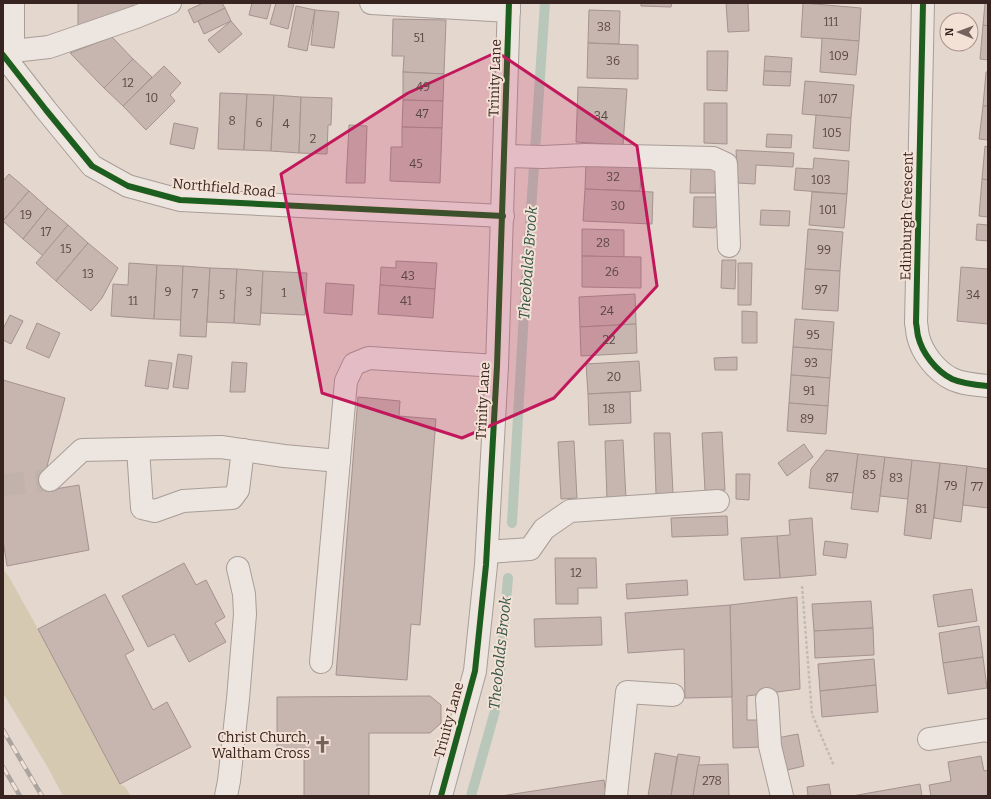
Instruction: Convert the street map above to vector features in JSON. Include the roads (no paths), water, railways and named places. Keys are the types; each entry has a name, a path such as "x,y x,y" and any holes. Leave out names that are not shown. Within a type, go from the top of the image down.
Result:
{"street":[{"path":"13,3 9,57 49,47 136,17 170,3"},
{"path":"371,3 509,7"},
{"name":"Edinburgh Crescent","path":"924,3 916,323 918,337 928,357 942,373 952,379 970,385 988,386"},
{"name":"Trinity Lane","path":"441,796 475,671 487,552 497,366 509,7"},
{"name":"Northfield Road","path":"9,57 46,110 92,166 128,186 180,200 502,216"},
{"path":"505,156 536,157 585,155 713,158 726,164 729,246"},
{"path":"321,662 346,381 354,364 369,358 497,366"},
{"path":"50,480 82,450 221,447 284,456 339,461"},
{"path":"138,449 142,508 155,511 183,501 232,498 238,490 243,450"},
{"path":"487,552 530,549 544,529 570,511 718,501"},
{"path":"226,796 238,699 245,614 244,594 238,568"},
{"path":"616,796 627,692 673,695"},
{"path":"767,698 770,746 782,796"},
{"path":"929,739 988,731"}],"waterway":[{"name":"Theobalds Brook","path":"512,523 523,329 545,3"},
{"name":"Theobalds Brook","path":"471,796 497,704 508,578"}],"tunnel":[{"path":"3,485 50,480"}],"railway":[{"path":"3,730 42,796"},
{"path":"3,767 20,796"}],"place":[{"name":"Christ Church, Waltham Cross","path":"323,745"}]}
